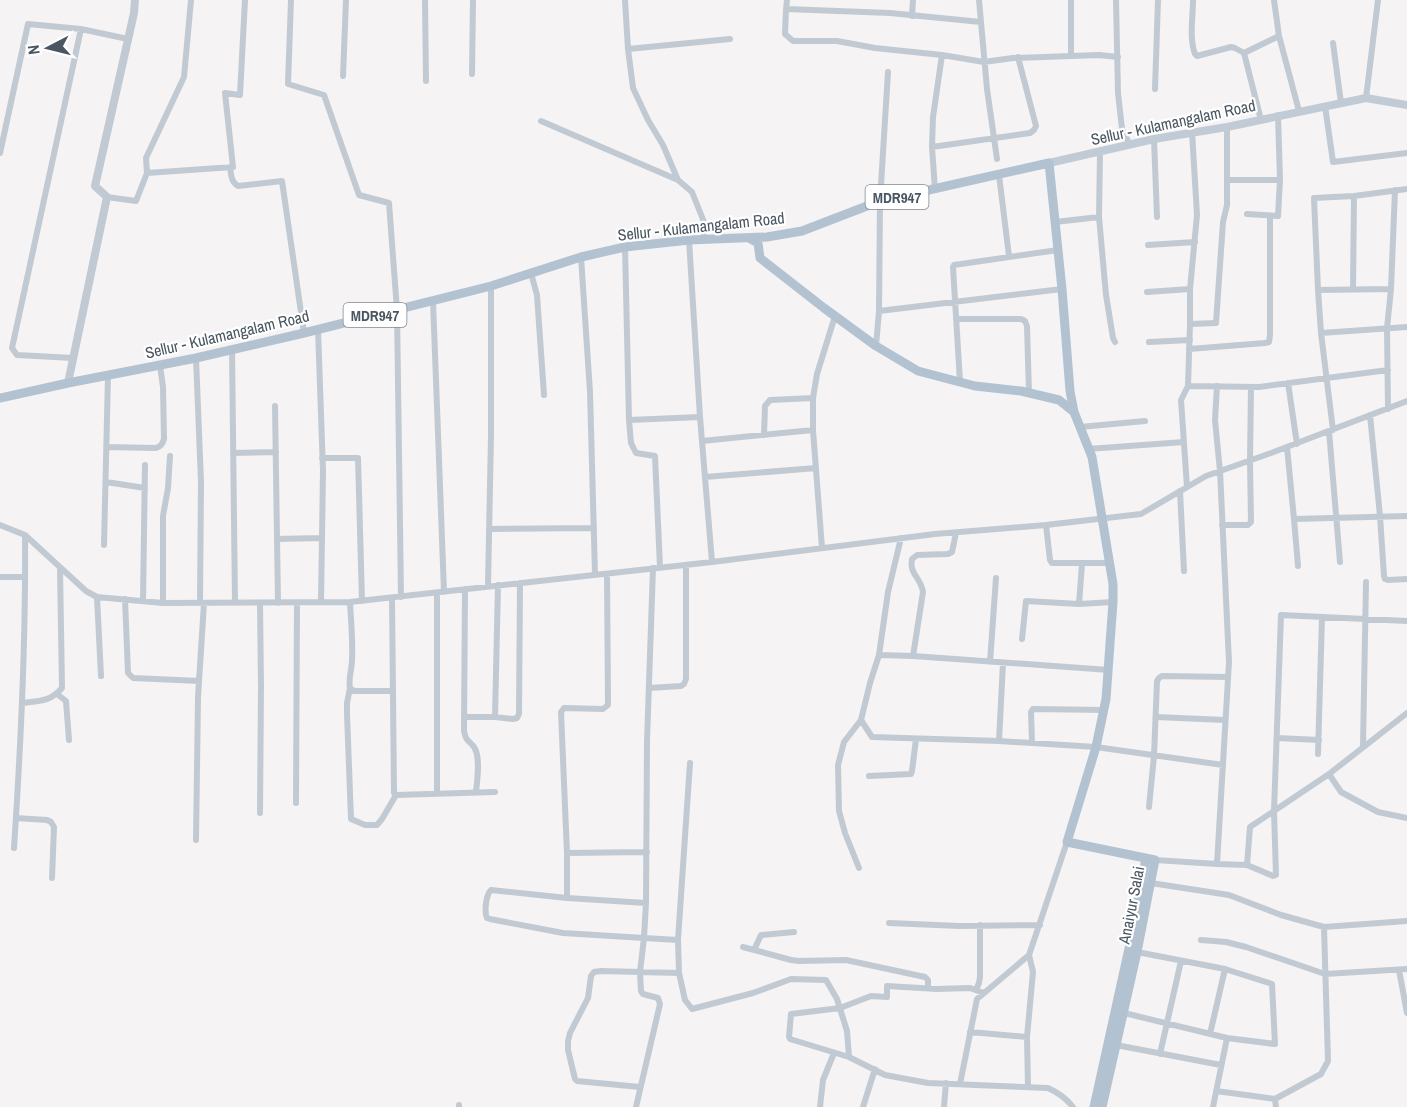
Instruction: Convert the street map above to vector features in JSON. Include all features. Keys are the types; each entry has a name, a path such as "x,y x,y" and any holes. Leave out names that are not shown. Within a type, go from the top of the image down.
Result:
{"main road":[{"name":"Sellur - Kulamangalam Road","path":"0,398 196,358 304,333 491,286 581,257 625,247 689,240 767,237 802,231 880,201 935,186 999,175 1154,139 1227,127 1366,98 1407,105"},
{"path":"1048,163 1062,289 1070,391 1074,412 1092,457 1113,584 1106,699 1096,747 1067,842 1150,859"},
{"path":"749,238 758,243 760,258 876,346 918,371 975,386 1029,393 1059,400 1074,412"},
{"name":"Anaiyur Salai","path":"1102,1107 1151,883 1150,859"},
{"name":"Anaiyur Salai","path":"1094,1107 1150,859"}],"street":[{"path":"135,0 95,186 107,197 136,201 147,173 146,158 184,76 191,0"},
{"path":"147,173 233,167 225,93 240,95 245,0"},
{"path":"291,0 288,84 324,95 359,195 389,203 397,310 401,597"},
{"path":"343,76 346,0"},
{"path":"425,0 426,81"},
{"path":"472,74 473,0"},
{"path":"625,0 633,88 663,145 678,180"},
{"path":"787,0 785,34 794,41 837,42 984,62 1018,57 1099,55 1118,57"},
{"path":"912,16 913,0"},
{"path":"979,0 987,89 997,159"},
{"path":"1071,0 1071,56"},
{"path":"1116,0 1118,93 1122,129 1130,145"},
{"path":"1155,88 1158,0"},
{"path":"1194,0 1192,31 1197,56 1231,47 1240,51 1279,36"},
{"path":"1274,0 1279,36 1299,111"},
{"path":"1366,98 1378,0"},
{"path":"786,9 890,13 981,22"},
{"path":"0,151 28,24 81,29 128,39"},
{"path":"73,358 17,355 12,348 81,29"},
{"path":"628,49 730,39"},
{"path":"1333,43 1341,103"},
{"path":"1240,51 1261,120"},
{"path":"935,186 932,147 933,117 942,55"},
{"path":"932,147 1030,133 1034,130 1036,126 1018,57"},
{"path":"876,346 879,311 880,201 888,72"},
{"path":"1325,106 1333,162 1407,153"},
{"path":"1247,214 1278,216 1280,180 1278,116"},
{"path":"541,121 678,180 692,192 704,222 704,240"},
{"path":"1190,324 1216,323 1223,222 1227,205 1227,127"},
{"path":"1187,487 1181,400 1188,386 1190,289 1197,214 1192,132"},
{"path":"1154,139 1157,217"},
{"path":"1100,152 1099,217 1106,295 1115,342"},
{"path":"230,167 231,176 238,186 282,181 304,333"},
{"path":"999,175 1009,256"},
{"path":"1227,180 1280,180"},
{"path":"1340,562 1331,430 1321,333 1314,198 1354,196 1407,189"},
{"path":"1388,409 1388,328 1395,190"},
{"path":"1353,289 1354,196"},
{"path":"69,383 107,197"},
{"path":"1189,349 1269,342 1270,216"},
{"path":"1055,222 1099,217"},
{"path":"689,240 712,562"},
{"path":"1148,245 1195,242"},
{"path":"625,247 631,443 636,453 655,456 657,568 649,688 646,903 640,972 642,992 658,998 660,1004 636,1107"},
{"path":"960,382 954,265 1058,250"},
{"path":"581,257 590,392 595,574"},
{"path":"531,273 537,295 544,395"},
{"path":"488,586 491,286"},
{"path":"879,311 1062,289"},
{"path":"1147,292 1190,289"},
{"path":"1318,290 1391,289"},
{"path":"433,301 440,592 437,793"},
{"path":"822,548 813,430 813,398 817,374 835,316"},
{"path":"956,319 1025,321 1029,393"},
{"path":"1321,333 1407,327"},
{"path":"318,329 322,458 321,602"},
{"path":"1149,342 1190,340"},
{"path":"232,349 236,603"},
{"path":"196,358 201,482 202,603 196,840"},
{"path":"107,447 156,448 163,444 163,387 160,364"},
{"path":"1188,386 1251,387 1388,370"},
{"path":"104,545 108,376"},
{"path":"1288,383 1297,444"},
{"path":"1216,386 1215,420 1220,471 1229,662 1217,864"},
{"path":"1222,525 1248,525 1251,522 1251,387"},
{"path":"765,435 765,406 770,400 813,398"},
{"path":"0,525 25,535 60,569 96,597 163,603 362,601 712,562 901,538 1046,525 1141,513 1206,476 1297,444 1407,401"},
{"path":"275,406 278,603"},
{"path":"1370,416 1384,576 1388,580 1407,579"},
{"path":"629,420 700,417"},
{"path":"1080,427 1144,421"},
{"path":"702,441 813,430"},
{"path":"1088,449 1184,442"},
{"path":"1287,447 1298,566"},
{"path":"233,453 276,452"},
{"path":"163,603 163,516 170,456"},
{"path":"322,458 358,458 362,601"},
{"path":"143,601 146,465"},
{"path":"705,477 816,468"},
{"path":"106,482 145,488"},
{"path":"1180,491 1184,571"},
{"path":"1293,519 1407,516"},
{"path":"1046,525 1052,563 1110,563"},
{"path":"489,529 594,528"},
{"path":"913,656 923,591 911,569 912,559 917,555 948,554 953,549 956,533"},
{"path":"14,848 21,746 25,535"},
{"path":"277,539 322,538"},
{"path":"859,868 839,811 838,765 844,742 861,720 879,655 888,592 901,538"},
{"path":"1078,604 1082,564"},
{"path":"649,688 681,686 686,679 686,565"},
{"path":"22,703 49,699 62,688 60,569"},
{"path":"567,898 561,712 564,708 603,709 608,705 607,573"},
{"path":"0,577 25,577"},
{"path":"990,662 996,578"},
{"path":"1363,746 1366,582"},
{"path":"464,717 518,718 520,583"},
{"path":"495,717 498,585"},
{"path":"465,589 465,737 474,746 477,754 476,792"},
{"path":"96,597 101,676"},
{"path":"392,598 393,793 396,795"},
{"path":"125,599 128,673 130,676 199,681"},
{"path":"1022,639 1026,601 1078,604 1113,602"},
{"path":"350,602 352,661 347,714 351,819 365,825 377,825 396,795"},
{"path":"260,603 260,813"},
{"path":"296,803 297,603"},
{"path":"1150,859 1247,865 1272,876 1276,875 1274,811 1281,615 1407,621"},
{"path":"1318,754 1322,617"},
{"path":"879,655 1109,670"},
{"path":"999,741 1003,663"},
{"path":"1149,807 1157,681 1162,676 1228,677"},
{"path":"350,688 354,691 392,691"},
{"path":"57,694 66,701 69,740"},
{"path":"1032,743 1031,712 1033,709 1104,710"},
{"path":"1247,865 1250,827 1329,774 1407,713"},
{"path":"1156,717 1225,720"},
{"path":"861,720 872,737 1096,747 1223,765"},
{"path":"1277,738 1319,740"},
{"path":"869,776 910,774 916,739"},
{"path":"690,763 678,940 680,973 685,1000 693,1009 753,993 791,979 826,980 840,1008 847,1032 849,1057"},
{"path":"1329,774 1341,792 1378,812 1407,819"},
{"path":"396,795 495,792"},
{"path":"16,818 51,822 54,827 52,878"},
{"path":"960,1084 977,999 1029,956 1067,842"},
{"path":"567,853 646,852"},
{"path":"1151,883 1229,895 1281,915 1324,927 1407,921"},
{"path":"646,903 491,890 488,892 485,914 490,919 564,933 678,940"},
{"path":"889,923 1040,925"},
{"path":"976,990 980,977 980,926"},
{"path":"1216,1091 1275,1099 1321,1074 1328,1061 1324,927"},
{"path":"754,950 760,935 794,932"},
{"path":"1201,940 1227,942 1246,947 1325,974 1407,969"},
{"path":"744,946 799,961 846,960 925,977 928,980 928,988"},
{"path":"1124,1013 1227,1038 1275,1044 1272,984 1225,969 1137,952"},
{"path":"1028,1086 1027,1037 1034,972 1029,956"},
{"path":"1160,1054 1181,961"},
{"path":"1210,1034 1225,969"},
{"path":"1399,970 1407,1013"},
{"path":"640,1087 577,1081 568,1050 570,1033 588,998 591,976 594,972 680,973"},
{"path":"984,993 970,988 887,986 887,997 872,996 840,1008 793,1012 790,1014 789,1037 849,1057 885,1074 928,1083 1048,1088 1058,1092 1073,1107"},
{"path":"970,1032 1027,1037"},
{"path":"1213,1107 1227,1038"},
{"path":"1116,1045 1221,1065"},
{"path":"820,1107 824,1080 834,1053"},
{"path":"863,1107 875,1069"},
{"path":"944,1107 946,1083"},
{"path":"1275,1099 1276,1107"}]}
